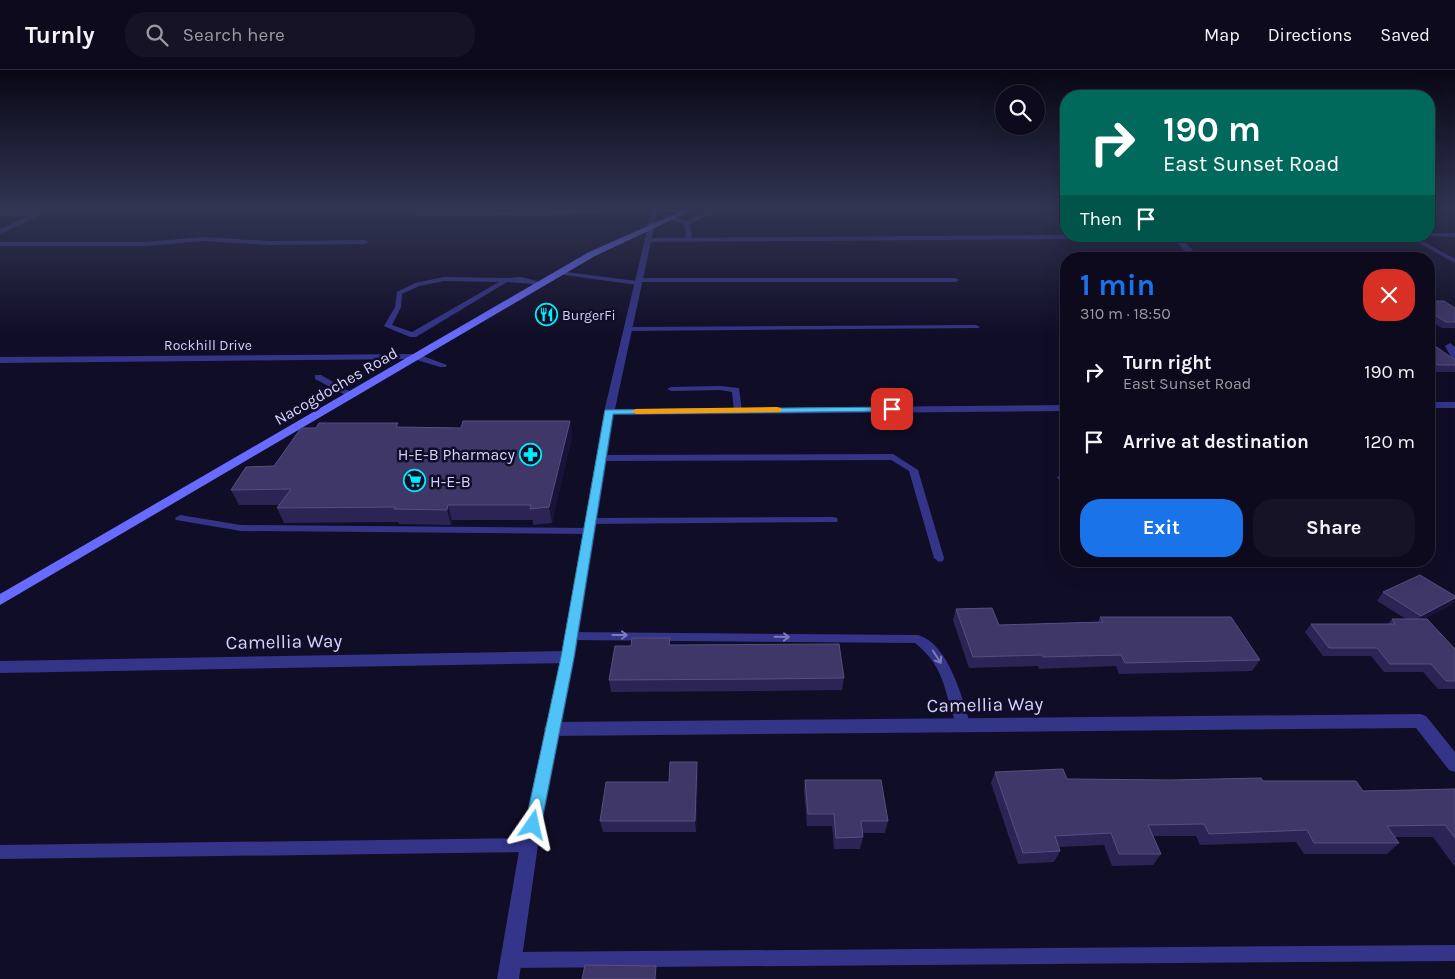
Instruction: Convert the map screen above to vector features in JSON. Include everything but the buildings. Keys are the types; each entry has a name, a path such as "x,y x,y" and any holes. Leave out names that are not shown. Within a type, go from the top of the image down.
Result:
{"main road":[{"name":"Nacogdoches Road","path":"0,600 417,357 537,283 597,251"}],"street":[{"path":"508,979 529,845 568,657 609,412 646,251"},
{"path":"1450,346 1455,357"},
{"name":"Rockhill Drive","path":"0,360 417,357"},
{"path":"1435,405 1455,405"},
{"path":"609,412 1060,408"},
{"name":"Camellia Way","path":"0,667 568,657"},
{"name":"Camellia Way","path":"552,729 1420,721 1455,765"}],"lane":[{"path":"1437,251 1455,261"},
{"path":"559,273 639,282 956,280"},
{"path":"507,280 413,335 388,326 398,306 399,293 417,284 444,279 507,280 537,283"},
{"path":"628,329 976,327"},
{"path":"417,357 443,364"},
{"path":"318,377 352,395"},
{"path":"671,389 720,388 736,390 738,411"},
{"path":"601,458 893,457 913,470 939,558"},
{"path":"180,518 241,528 590,526 833,520"},
{"path":"571,636 918,639 930,646 945,670 964,726"},
{"path":"0,852 529,845"},
{"path":"511,960 1455,953"}],"slow traffic":[{"path":"636,411 777,410"}],"place":[{"name":"BurgerFi","path":"546,315"},
{"name":"H-E-B Pharmacy","path":"531,454"},
{"name":"H-E-B","path":"414,481"}],"route":[{"path":"533,825 568,657 609,412 892,409"}]}
